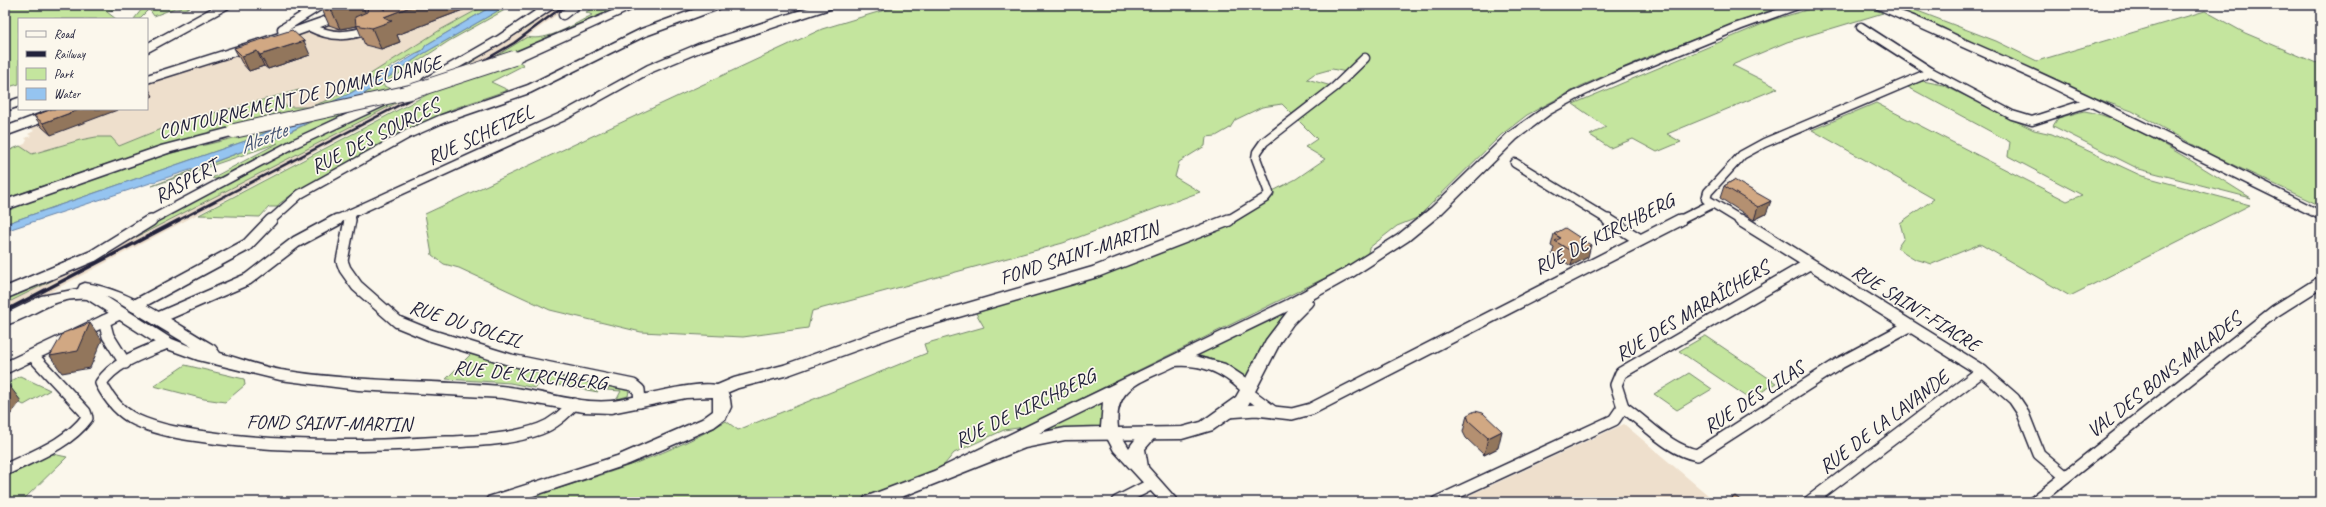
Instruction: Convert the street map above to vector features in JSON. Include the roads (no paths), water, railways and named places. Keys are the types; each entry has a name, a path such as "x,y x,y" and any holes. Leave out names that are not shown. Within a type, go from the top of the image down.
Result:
{"main road":[{"path":"148,79 310,27 369,5"},
{"name":"CONTOURNEMENT DE DOMMELDANGE","path":"5,205 151,154 234,131 395,97 461,78 514,58 636,5"},
{"path":"1172,361 1328,285 1368,263 1405,237 1435,213 1506,142 1530,122 1558,104 1593,86 1750,22 1804,5"},
{"path":"1874,5 2091,102 2321,216"},
{"path":"5,132 63,110"},
{"path":"2173,142 2321,224"},
{"path":"1247,390 1252,383 1273,339 1291,314 1328,285"},
{"name":"RUE DE KIRCHBERG","path":"38,302 67,290 94,288 117,296 210,350 214,357"},
{"name":"RUE DE KIRCHBERG","path":"38,302 64,295 86,293 94,296 140,328 167,343 203,356 214,357 294,377 358,384 488,391 574,404 611,407 686,392 717,391"},
{"path":"5,320 38,302"},
{"path":"119,314 134,306"},
{"path":"140,328 156,319"},
{"name":"RUE DE KIRCHBERG","path":"871,502 1040,438 1066,434 1149,435 1182,433 1207,426 1228,412 1247,390 1226,371 1213,363 1190,360 1172,361 936,477"},
{"name":"RUE DE KIRCHBERG","path":"1112,434 1108,410 1110,400 1133,379"},
{"path":"494,502 623,460 708,423 720,414 723,406 722,395 717,391"}],"street":[{"path":"148,47 226,5"},
{"path":"283,36 282,29 321,5"},
{"name":"RASPERT","path":"5,293 94,256 150,221 221,181 296,143 438,76 499,40 551,5"},
{"path":"563,15 576,5"},
{"name":"RUE DES SOURCES","path":"134,306 247,245 280,210 300,194 408,134 442,119 529,89 642,33 718,5"},
{"name":"RUE SCHETZEL","path":"156,319 248,279 305,237 352,213 564,116 649,69 706,46 829,5"},
{"path":"310,27 338,37 351,36 371,29"},
{"path":"1861,27 1891,48 1931,72 2005,112 2032,121 2091,102"},
{"name":"FOND SAINT-MARTIN","path":"717,391 736,383 786,370 908,326 1095,272 1228,222 1265,198 1269,193 1256,158 1257,152 1264,142 1303,110 1335,87 1365,58"},
{"path":"1712,204 1706,199 1708,192 1742,155 1764,143 1931,72"},
{"path":"5,107 18,102"},
{"path":"1515,163 1640,240"},
{"name":"RUE DE KIRCHBERG","path":"1228,412 1272,411 1292,414 1311,408 1712,204"},
{"name":"RUE SAINT-FIACRE","path":"1712,204 1982,371 2009,392 2022,411 2037,453 2045,462 2065,476"},
{"name":"RUE DU SOLEIL","path":"352,213 342,261 345,269 357,286 398,322 430,336 511,360 633,385 639,390 640,402"},
{"name":"RUE DES MARAÎCHERS","path":"1624,407 1616,388 1616,380 1621,373 1809,264"},
{"name":"VAL DES BONS-MALADES","path":"2034,502 2274,311 2321,282"},
{"path":"5,368 119,314"},
{"path":"104,321 108,336 125,363"},
{"name":"RUE DES LILAS","path":"1624,407 1636,415 1676,449 1697,455 1840,363 1909,326"},
{"name":"FOND SAINT-MARTIN","path":"167,343 125,363 105,376 101,383 107,397 129,416 141,423 188,434 239,441 298,446 340,447 464,441 542,428 558,420 574,404"},
{"path":"5,470 74,433 84,425 87,418 85,412 33,356"},
{"name":"RUE DE LA LAVANDE","path":"1809,502 1982,371"},
{"name":"RUE DE KIRCHBERG","path":"1247,390 1272,411"},
{"path":"1437,502 1614,420 1624,407"},
{"path":"1112,434 1119,447 1140,467 1170,502"},
{"path":"1140,467 1137,448 1149,435"},
{"path":"1117,502 1154,483"}],"water":[{"name":"Alzette","path":"494,5 508,5 421,55 361,96 275,139 214,162 5,231 5,224 254,138 351,93 423,50 426,45"}],"railway":[{"path":"177,221 478,64 514,43 565,5"},
{"path":"5,311 179,220"}]}
